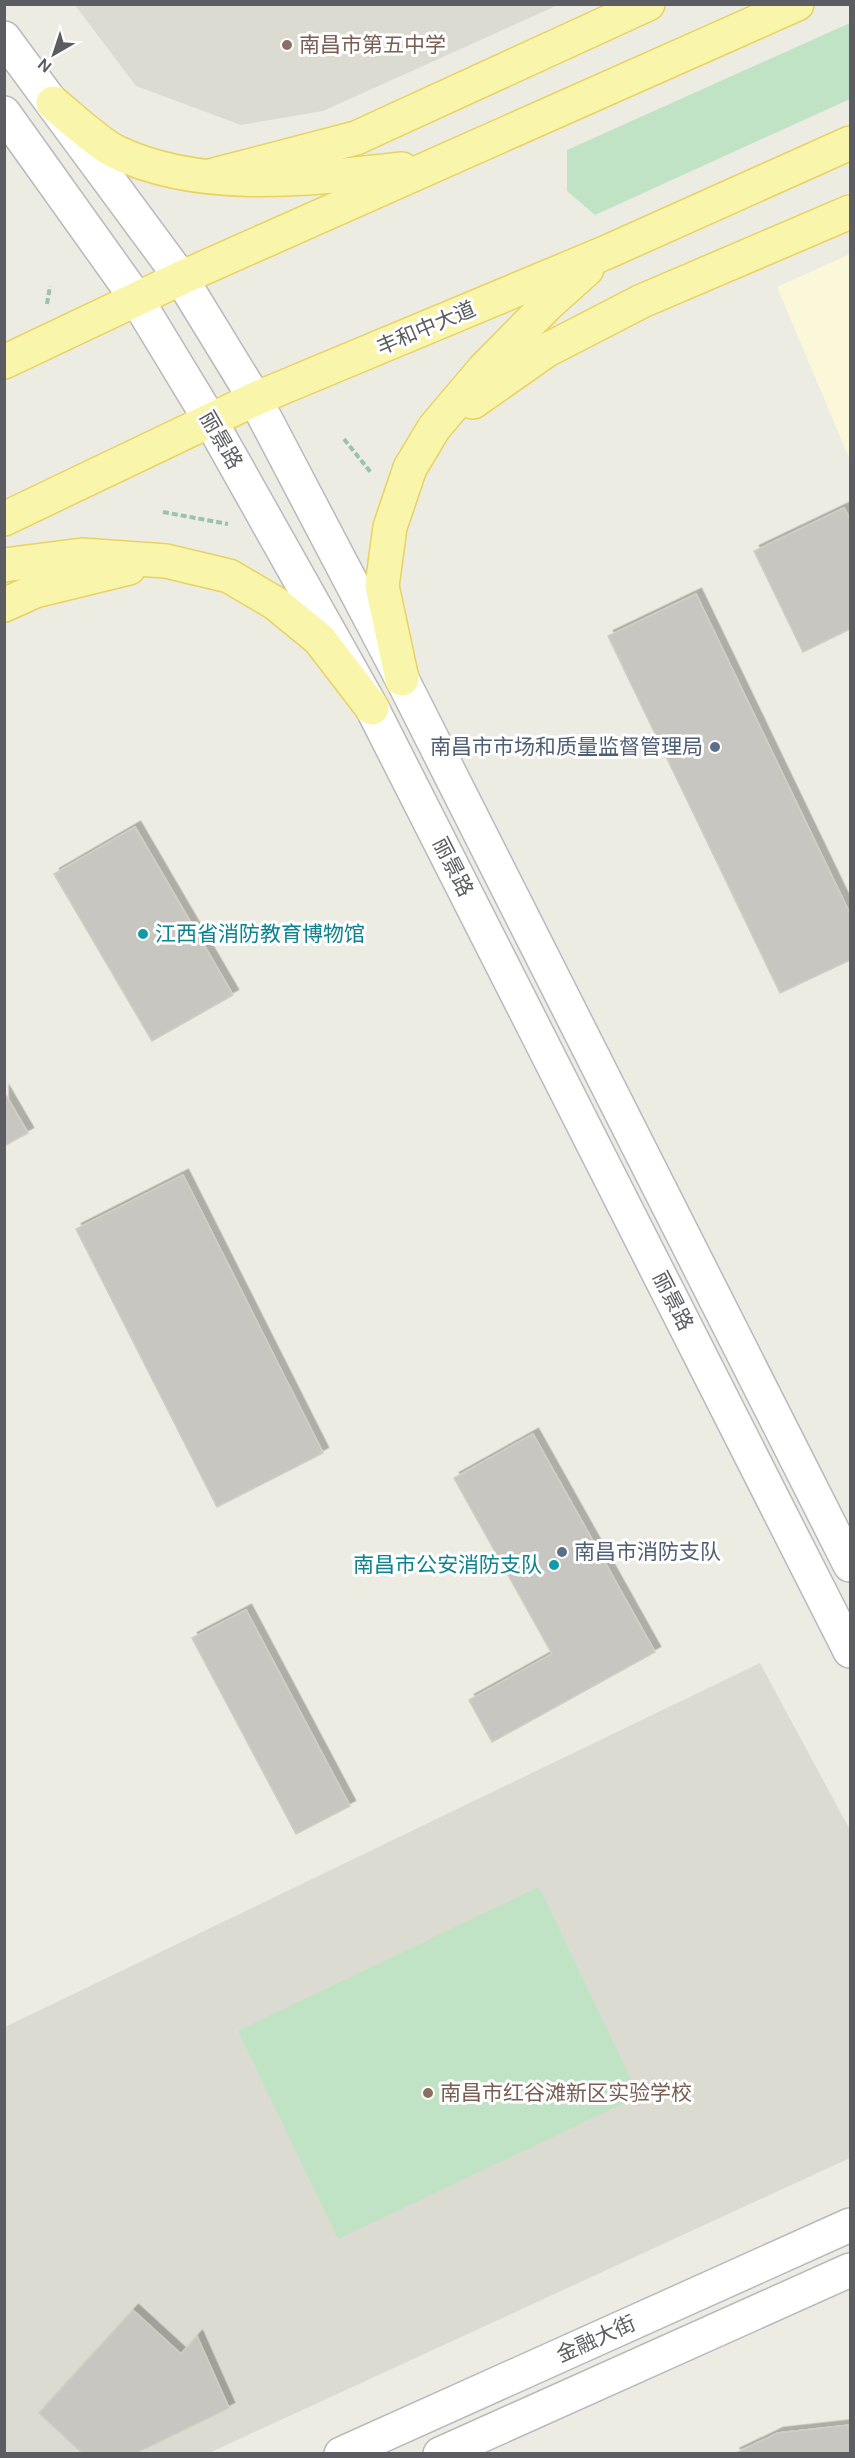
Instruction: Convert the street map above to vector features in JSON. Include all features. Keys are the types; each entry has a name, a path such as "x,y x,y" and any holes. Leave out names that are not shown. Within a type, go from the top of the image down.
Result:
{"main road":[{"path":"210,176 356,138 648,4"},
{"path":"4,362 136,298 797,4"},
{"path":"53,103 113,150 163,168 210,176 308,180 433,166"},
{"name":"丰和中大道","path":"4,519 255,399 607,252 850,143"},
{"path":"434,428 547,350 621,312 850,212"},
{"path":"402,679 382,586 390,527 410,468 434,428 499,354 546,306 607,252"},
{"path":"4,565 82,555 166,561 229,576 275,603 319,639 372,708"},
{"path":"4,605 35,591 102,573 166,561"}],"street":[{"name":"丽景路","path":"4,38 181,278 255,399 402,679 850,1565"},
{"name":"丽景路","path":"4,113 136,298 210,420 372,708 850,1651"},
{"name":"金融大街","path":"341,2454 850,2225"},
{"name":"金融大街","path":"440,2454 850,2270"}],"path":[{"path":"344,439 374,477"},
{"path":"163,512 229,524"}],"shaded area":[{"name":"南昌市第五中学","path":"75,5 558,5 323,111 241,125 136,86"},
{"path":"850,254 850,460 777,287"},
{"name":"南昌市红谷滩新区实验学校","path":"760,1663 850,1830 850,2158 209,2453 5,2454 5,2027"}],"green space":[{"path":"850,23 850,99 595,215 567,191 567,150"},
{"path":"539,1887 639,2096 338,2239 238,2031"}],"building":[{"path":"844,508 850,520 850,629 803,652 754,551"},
{"path":"696,594 850,914 850,960 780,993 608,636"},
{"name":"江西省消防教育博物馆","path":"135,827 233,995 152,1041 54,874"},
{"path":"4,1092 28,1133 4,1146"},
{"path":"183,1175 323,1453 217,1507 76,1229"},
{"name":"南昌市公安消防支队","path":"533,1434 655,1652 492,1742 469,1700 552,1654 454,1478"},
{"path":"246,1610 350,1806 296,1834 192,1638"},
{"path":"133,2310 181,2354 197,2336 229,2408 134,2454 83,2454 39,2413"},
{"path":"850,2425 850,2454 734,2454 778,2433"}],"place":[{"name":"南昌市第五中学","path":"287,45"},
{"name":"南昌市市场和质量监督管理局","path":"715,747"},
{"name":"江西省消防教育博物馆","path":"143,934"},
{"name":"南昌市消防支队","path":"562,1552"},
{"name":"南昌市公安消防支队","path":"554,1565"},
{"name":"南昌市红谷滩新区实验学校","path":"428,2093"}]}
